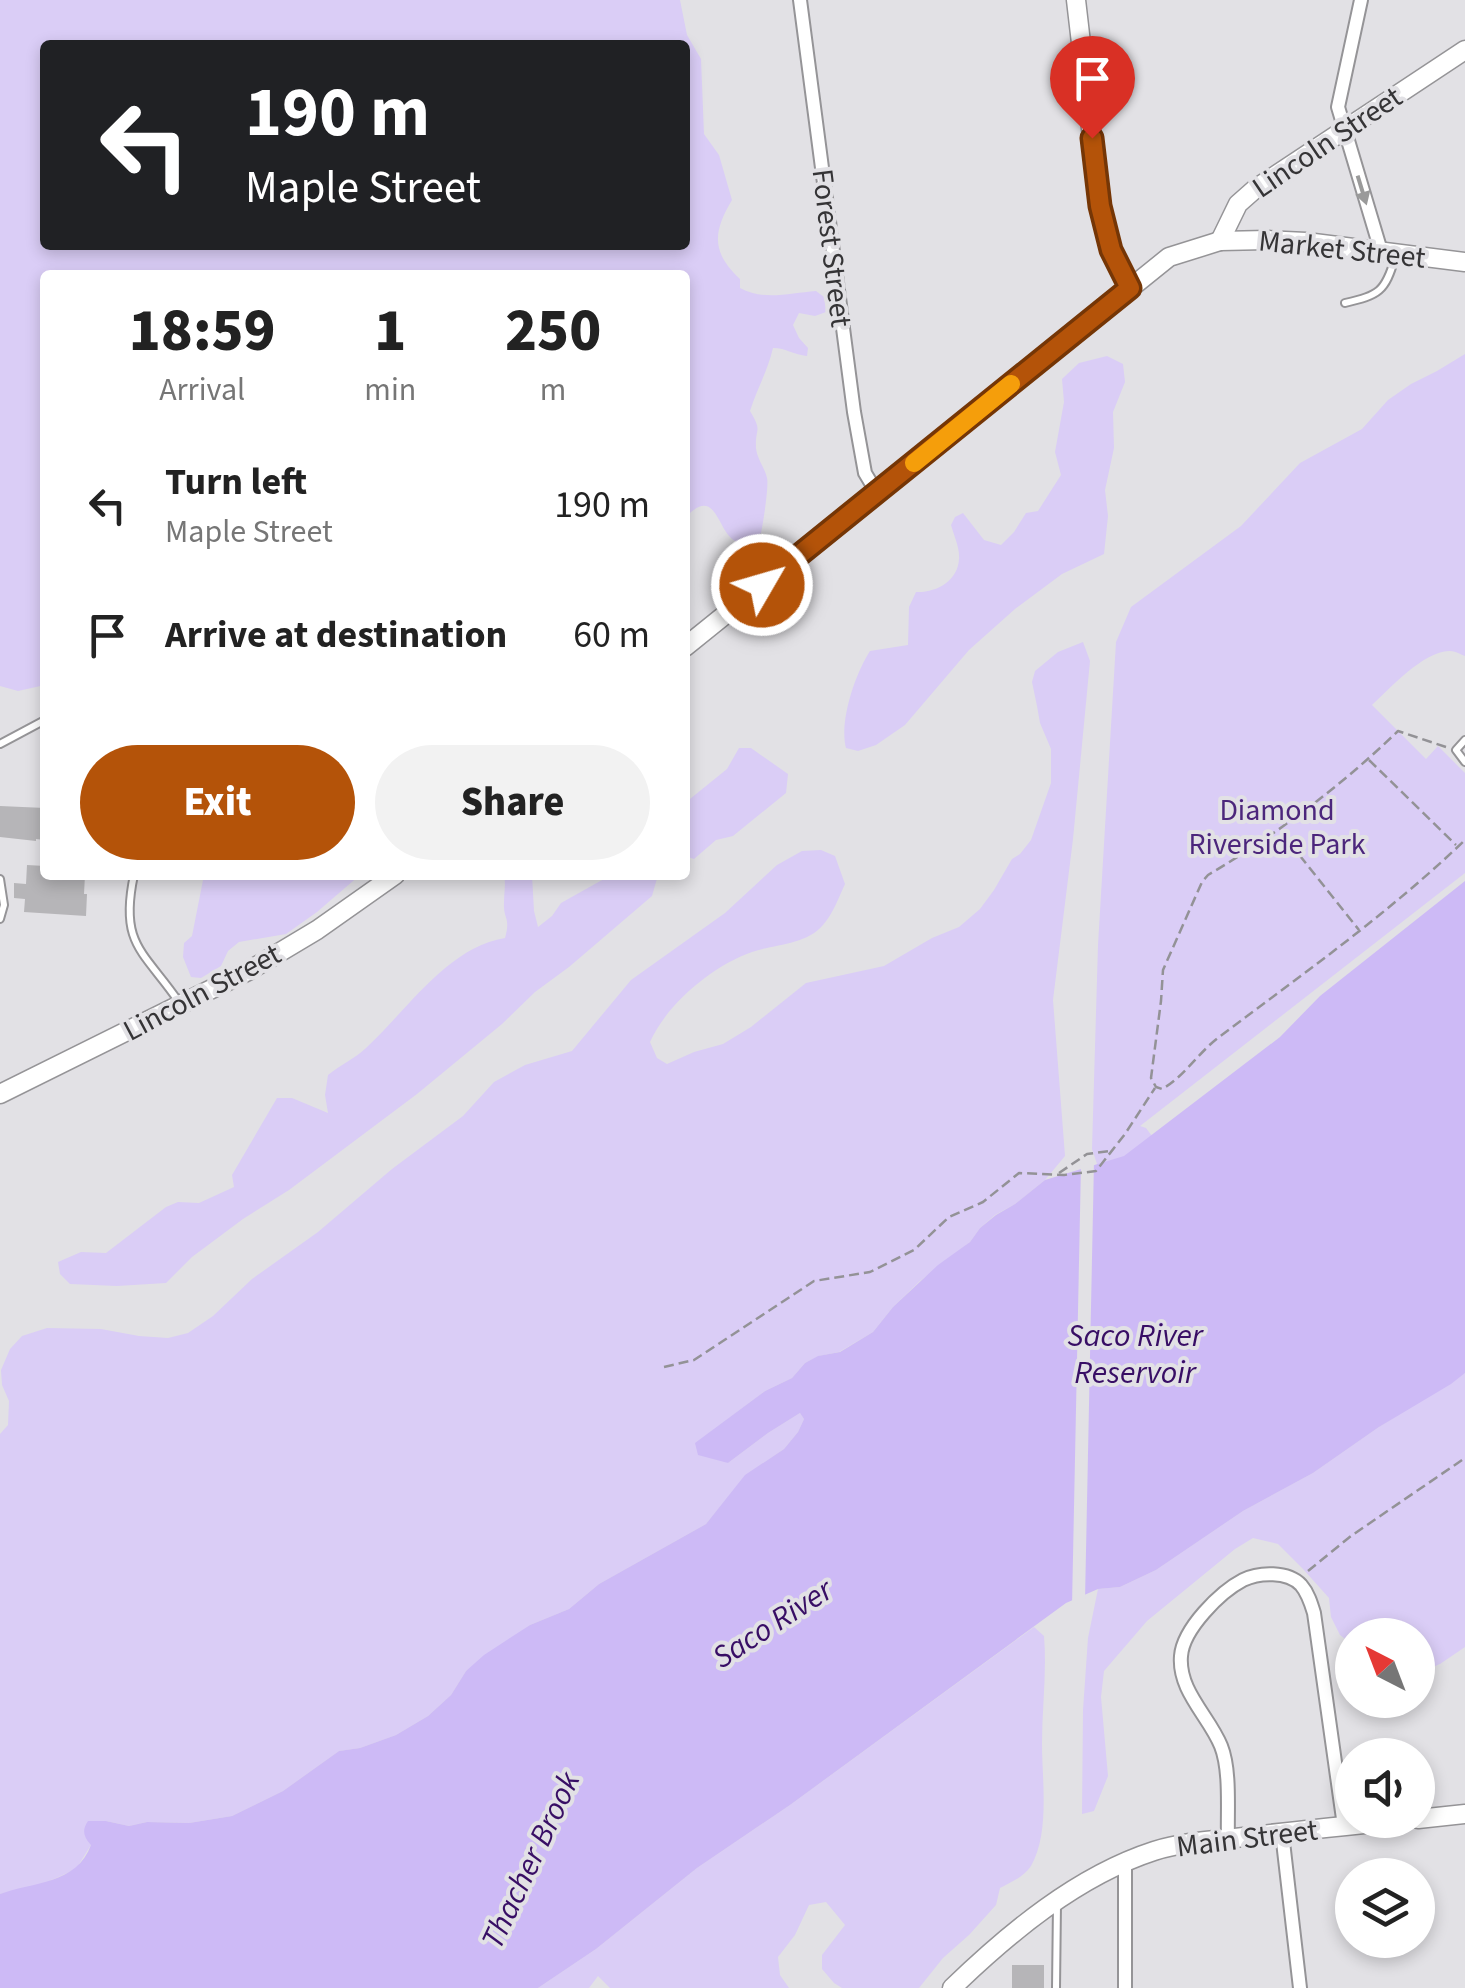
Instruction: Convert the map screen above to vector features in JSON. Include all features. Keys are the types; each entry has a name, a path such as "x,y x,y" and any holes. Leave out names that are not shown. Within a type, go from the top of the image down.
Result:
{"street":[{"name":"Forest Street","path":"800,0 854,412 865,472 877,493"},
{"path":"1076,0 1100,206 1111,250 1130,288"},
{"path":"1361,0 1338,107 1389,252"},
{"name":"Lincoln Street","path":"1220,242 1232,214 1245,198 1465,50"},
{"path":"690,642 1168,257 1220,242"},
{"name":"Market Street","path":"1220,242 1306,242 1465,262"},
{"name":"Lincoln Street","path":"1,1092 250,970 388,880"},
{"path":"1228,1838 1223,1752 1184,1678 1181,1652 1198,1620 1242,1580 1274,1574 1296,1580 1308,1596 1316,1621 1335,1760"},
{"path":"1435,1817 1465,1814"},
{"name":"Main Street","path":"960,1985 989,1953 1058,1901 1125,1864 1168,1848 1335,1827"},
{"path":"1282,1832 1300,1988"},
{"path":"1125,1864 1125,1988"}],"lane":[{"path":"1345,303 1370,297 1386,285 1389,252"},
{"path":"0,744 40,723"},
{"path":"1465,740 1456,750 1465,762"},
{"path":"0,880 4,905 0,919"},
{"path":"133,880 128,914 130,930 144,958 182,1005"},
{"path":"1056,1988 1058,1901"}],"path":[{"path":"1156,1087 1151,1078 1163,970 1208,875 1280,830 1398,731 1456,750"},
{"path":"1368,758 1458,847"},
{"path":"1280,830 1358,930"},
{"path":"1156,1087 1171,1084 1203,1049 1432,872 1465,840"},
{"path":"664,1367 694,1360 814,1281 870,1272 914,1250 949,1218 983,1202 1019,1173 1056,1175 1096,1170 1156,1087"},
{"path":"1056,1175 1087,1154 1112,1151"},
{"path":"1296,1580 1350,1536 1465,1458"}],"green space":[{"path":"0,0 680,0 690,40 40,40 40,250 690,250 690,40 701,59 704,134 719,155 732,200 719,232 724,260 740,279 740,288 777,295 816,291 824,297 826,312 815,316 799,313 793,325 808,348 807,356 773,348 750,411 757,427 757,452 767,482 761,533 738,542 711,508 696,508 690,513 690,270 40,270 40,686 18,691 0,686"},
{"name":"Diamond Riverside Park","path":"1465,354 1465,656 1450,651 1430,657 1372,705 1426,759 1438,746 1465,773 1465,873 1140,1126 1155,1140 1100,1173 1092,1149 1098,945 1116,642 1131,607 1241,526 1300,463 1362,429 1388,400"},
{"path":"1107,356 1123,364 1125,382 1113,412 1114,448 1105,490 1108,516 1104,554 1062,574 1015,609 969,650 905,725 876,745 858,751 846,748 850,698 870,651 908,645 909,607 916,592 938,588 955,574 959,555 951,525 955,517 963,513 984,540 1001,545 1026,513 1038,511 1061,475 1055,452 1064,402 1062,379 1079,363"},
{"path":"1083,642 1090,661 1053,1000 1065,1156 1045,1180 995,1215 970,1242 920,1281 873,1332 839,1352 805,1363 792,1378 765,1391 696,1443 728,1463 800,1413 804,1419 784,1449 746,1475 706,1524 599,1584 569,1609 530,1625 466,1671 451,1695 428,1716 396,1735 339,1751 283,1791 232,1816 129,1826 106,1821 76,1869 45,1883 0,1894 0,1434 8,1425 9,1401 1,1370 10,1349 22,1336 47,1328 101,1329 168,1338 188,1333 463,1116 494,1082 525,1065 572,1051 631,980 725,913 777,865 802,851 821,850 835,856 845,884 827,921 808,937 737,958 692,988 667,1014 650,1042 657,1058 667,1064 723,1044 806,983 884,966 959,927 980,909 1012,859 1031,840 1051,783 1051,749 1040,723 1032,682 1035,671 1058,652"},
{"path":"739,748 751,748 788,774 786,793 733,836 716,840 694,859 690,858 690,799 727,769"},
{"path":"203,880 354,880 286,934 239,942 228,951 221,966 201,978 191,977 183,957 184,943 192,936"},
{"path":"504,880 532,880 538,927 561,903 602,880 657,880 652,896 417,1094 192,1257 166,1283 70,1284 60,1274 58,1262 81,1252 106,1253 166,1207 178,1202 199,1203 234,1187 232,1175 277,1098 292,1098 328,1113 328,1075 366,1048 447,967 484,944 505,938"},
{"path":"1465,1373 1465,1647 1435,1666 1435,1618 1335,1618 1335,1625 1329,1598 1303,1569 1278,1544 1253,1538 1147,1621 1104,1671 1101,1697 1108,1776 1094,1811 1082,1814 1088,1638 1098,1589 1120,1587 1156,1570 1243,1511 1313,1473"},
{"path":"1034,1627 1044,1636 1045,1663 1044,1806 1037,1853 1025,1873 1000,1888 996,1905 919,1988 842,1988 834,1983 822,1969 822,1955 845,1925 826,1902 809,1905 795,1935 778,1957 780,1975 789,1988 610,1988 598,1976 589,1988 538,1988 596,1949 697,1868"}],"water":[{"name":"Saco River Reservoir","path":"1465,881 1465,1373 1451,1384 1313,1473 1243,1511 1156,1570 1120,1587 1098,1589 1066,1603 790,1805 697,1868 596,1949 538,1988 0,1988 0,1894 53,1880 76,1867 91,1845 84,1833 88,1821 129,1826 232,1816 283,1791 339,1751 396,1735 428,1716 484,1655 530,1625 569,1609 599,1584 706,1524 745,1475 784,1449 804,1419 800,1413 728,1463 698,1455 695,1443 765,1391 792,1378 805,1363 840,1352 873,1332 893,1307 938,1265 970,1242 996,1215 1045,1180 1124,1156 1280,1037 1320,996"}],"pier":[{"path":"1094,1161 1085,1600 1072,1606 1081,1164"}],"building":[{"path":"0,806 40,808 40,839 0,837"},
{"path":"27,865 40,866 40,880 85,880 86,916 24,912 25,899 14,898 14,883 26,884"},
{"path":"1012,1965 1044,1965 1044,1988 1012,1988"}],"slow traffic":[{"path":"914,463 1011,384"}],"route":[{"path":"762,585 1130,288 1111,250 1100,206 1092,138"}],"water label":[{"name":"Saco River","path":"772,1623"},
{"name":"Thacher Brook","path":"530,1860"}]}
